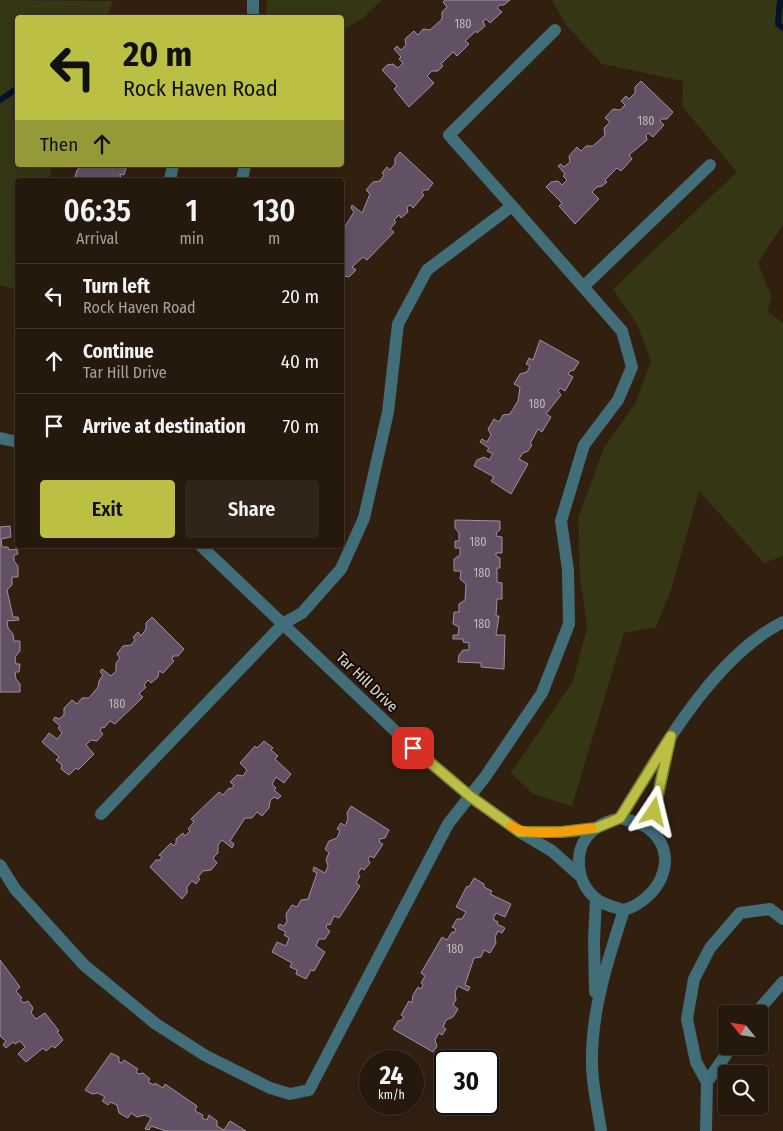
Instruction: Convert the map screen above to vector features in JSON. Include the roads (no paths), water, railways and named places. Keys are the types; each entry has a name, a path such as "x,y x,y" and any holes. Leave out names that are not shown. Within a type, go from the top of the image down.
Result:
{"street":[{"path":"253,15 254,0"},
{"path":"0,865 15,889 84,965 156,1024 206,1056 270,1088 290,1094 308,1090 448,824 471,797 542,693 569,624 568,570 562,521 584,445 618,400 632,367 622,331 449,135 555,30"},
{"path":"584,287 710,164"},
{"path":"101,814 284,623 302,614 341,569 364,518 388,412 398,324 427,270 512,206"},
{"path":"0,438 15,441"},
{"name":"Tar Hill Drive","path":"203,548 413,748 471,797 520,832 552,851 579,875"},
{"path":"520,832 562,832 596,828 620,818 671,736 708,685 732,660 773,627 783,622"},
{"path":"651,831 671,736"},
{"path":"596,828 587,837 581,848 578,862 579,875 586,888 596,899 609,906 624,910 638,904 660,882 665,871 665,856 660,842 651,831 641,824 620,818"},
{"path":"596,899 594,940 596,1014 592,1063 601,1131"},
{"path":"706,1131 707,1082 696,1062 686,1019 694,979 710,948 740,913 770,909 783,919"},
{"path":"596,1014 606,966 624,910"},
{"path":"763,1005 783,982"},
{"path":"707,1082 726,1055"}],"waterway":[{"path":"780,0 778,24 783,28"},
{"path":"0,100 15,90"}]}
